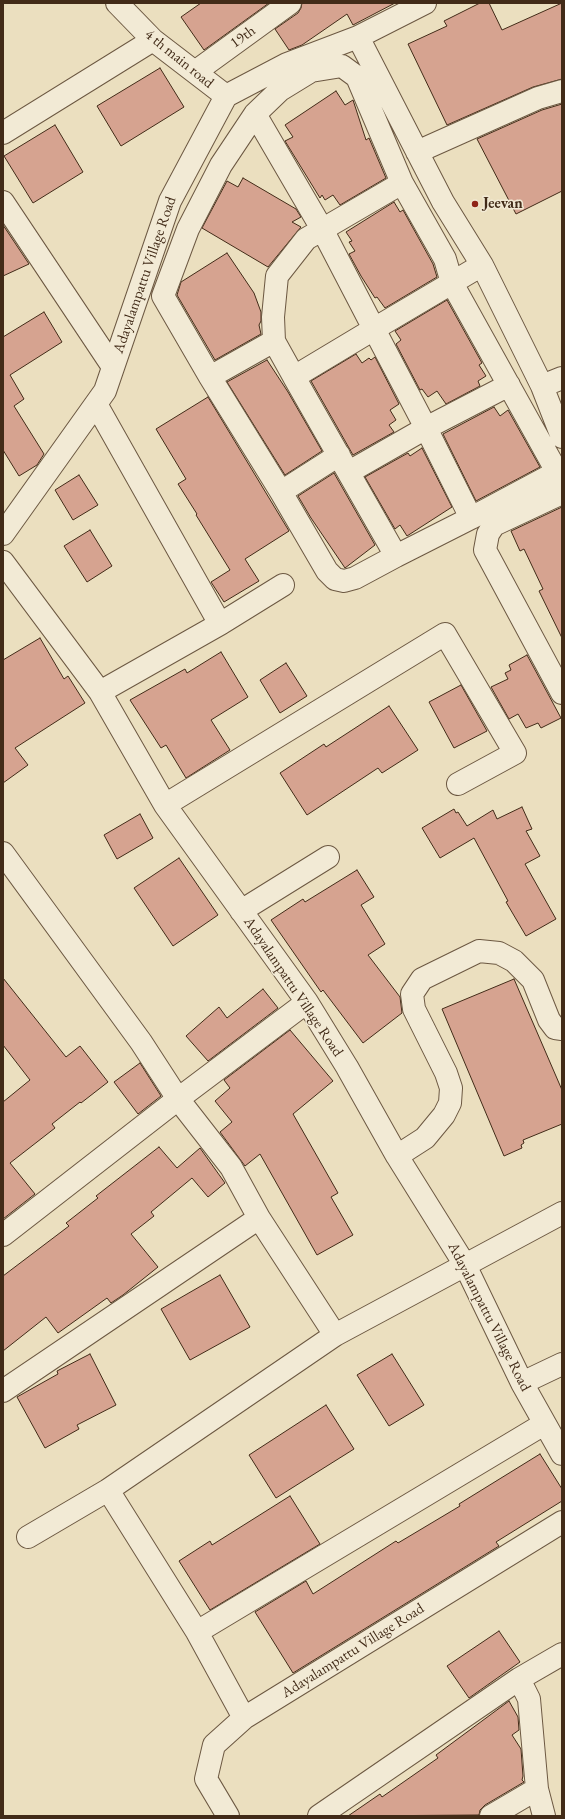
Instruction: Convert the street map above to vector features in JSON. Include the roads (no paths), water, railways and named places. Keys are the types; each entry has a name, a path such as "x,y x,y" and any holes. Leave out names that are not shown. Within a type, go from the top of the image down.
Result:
{"street":[{"name":"4 th main road","path":"117,3 153,40 226,96"},
{"name":"19th","path":"195,72 290,3"},
{"path":"226,96 287,64 358,37 425,3"},
{"path":"358,37 443,202 482,265 542,386 562,437"},
{"path":"3,133 153,40"},
{"path":"342,66 357,78 402,182 445,260 452,283 557,472 355,578 344,581 335,579 327,571 281,492 162,296 188,229 222,165 255,114 280,90 311,71 342,66"},
{"path":"417,152 538,98 562,91"},
{"name":"Adayalampattu Village Road","path":"3,534 105,391 170,201 226,96"},
{"path":"255,114 322,228 471,518"},
{"path":"396,556 274,340 274,317 277,276 306,239 322,228 402,182"},
{"path":"3,202 113,367"},
{"path":"294,377 482,265"},
{"path":"210,377 274,340"},
{"path":"542,386 562,378"},
{"path":"281,492 426,428 509,385"},
{"path":"96,404 220,624"},
{"path":"562,493 494,525 488,534 485,550 562,694"},
{"name":"Adayalampattu Village Road","path":"3,562 100,692 165,805 307,1002 347,1067 397,1156 465,1266 522,1383 562,1454"},
{"path":"100,692 220,624 283,585"},
{"path":"165,805 445,634 515,753 458,784"},
{"path":"3,853 141,1042 178,1099 231,1167 259,1218 335,1335"},
{"path":"241,911 328,857"},
{"path":"397,1156 425,1138 444,1115 450,1103 451,1088 446,1072 414,1008 412,994 422,979 479,951 500,953 514,961 533,980 549,1020 560,1034"},
{"path":"3,1235 178,1099 307,1002"},
{"path":"28,1537 108,1490 335,1335 562,1213"},
{"path":"3,1391 259,1218"},
{"path":"522,1383 562,1364"},
{"path":"197,1632 544,1424"},
{"path":"108,1490 197,1632 244,1718"},
{"name":"Adayalampattu Village Road","path":"228,1816 206,1779 214,1746 244,1718 562,1522"},
{"path":"319,1816 519,1679 562,1654"},
{"path":"519,1679 528,1699 537,1789 544,1816"},
{"path":"491,1816 537,1789"}],"place":[{"name":"Jeevan","path":"475,204"}]}
